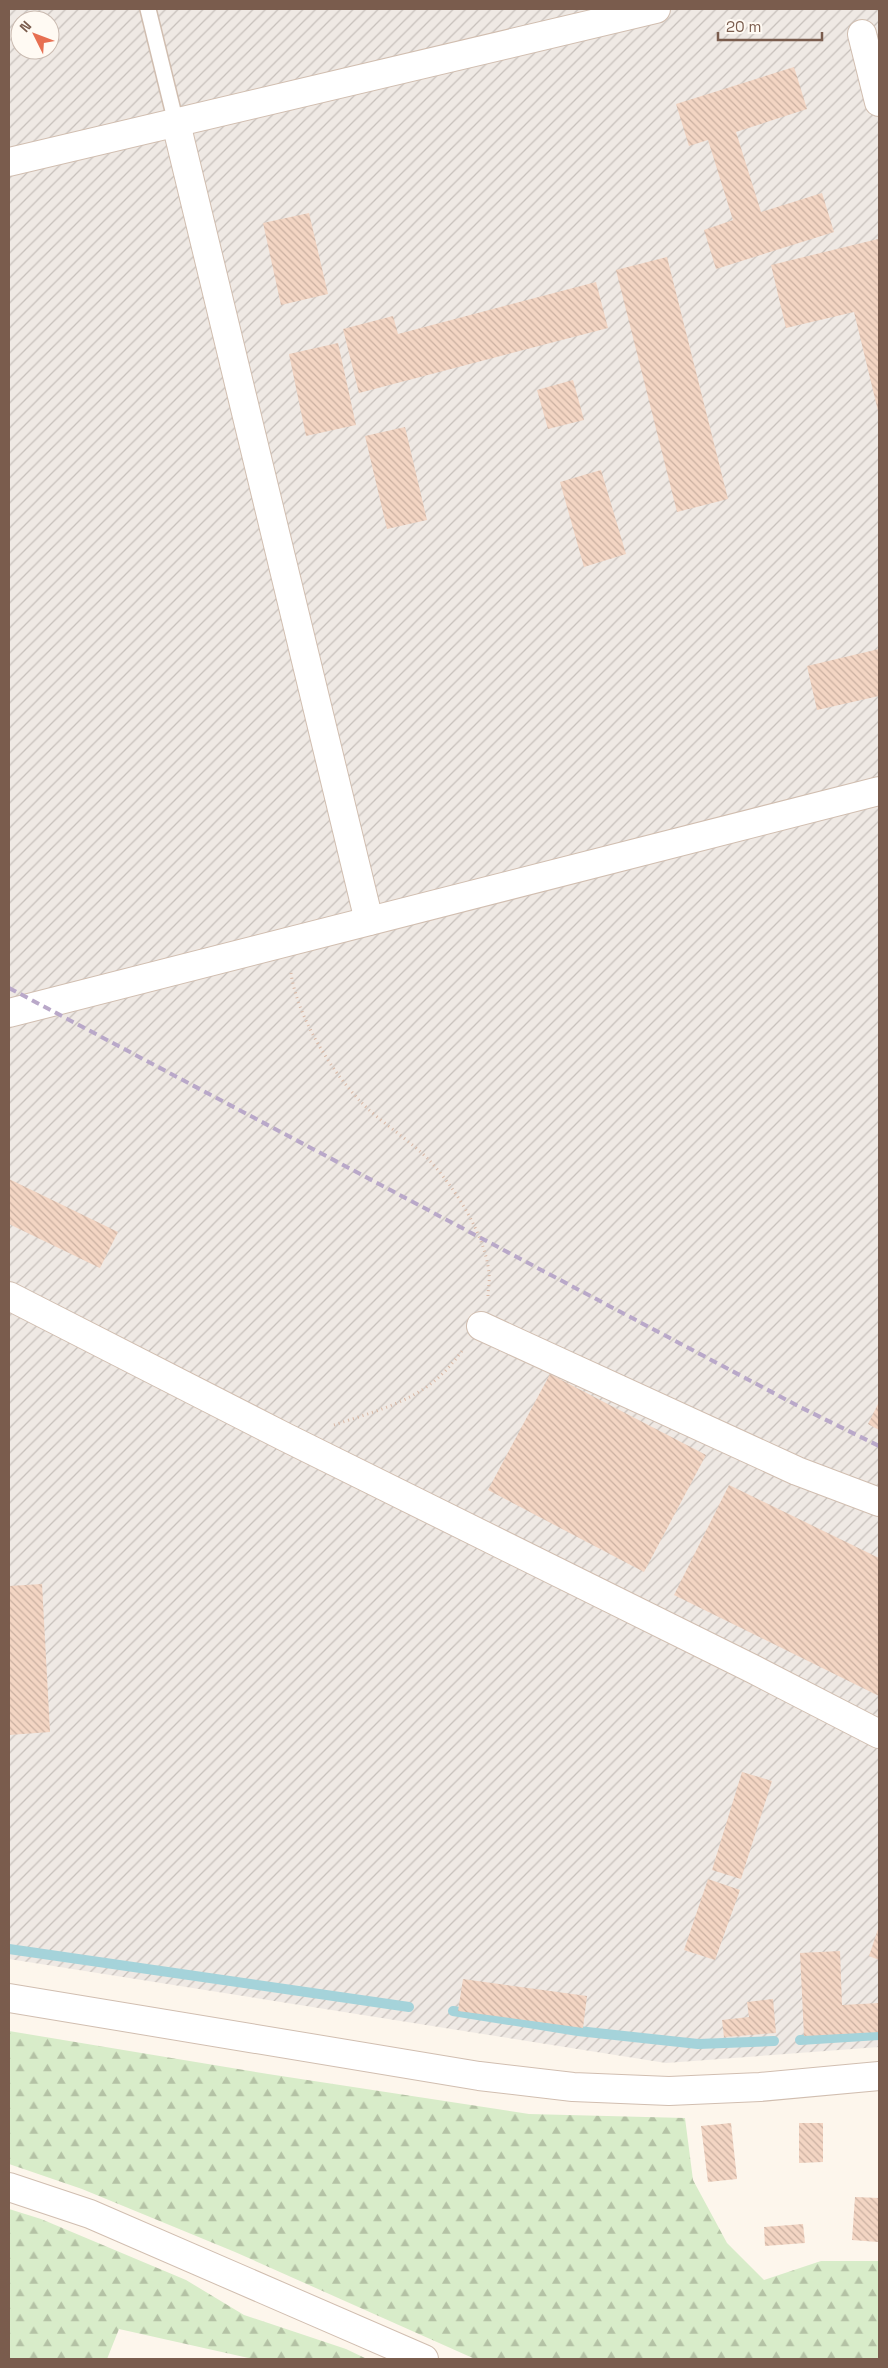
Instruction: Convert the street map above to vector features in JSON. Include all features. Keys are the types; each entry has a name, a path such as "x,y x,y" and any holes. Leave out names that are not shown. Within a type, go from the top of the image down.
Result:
{"street":[{"path":"9,162 656,9"},
{"path":"862,34 879,102"},
{"path":"176,122 369,921"},
{"path":"9,1013 879,790"},
{"path":"9,1296 285,1437 744,1664 879,1734"},
{"path":"480,1326 797,1470 879,1502"},
{"path":"9,1998 479,2076 573,2087 669,2090 760,2087 879,2076"},
{"path":"9,2187 90,2214 424,2359"}],"lane":[{"path":"148,9 176,122"}],"path":[{"path":"285,1437 330,1426 383,1408 413,1395 439,1377 462,1352 480,1326 487,1301 489,1273 479,1237 462,1202 429,1160 361,1102 340,1078 316,1038 294,994 286,942"}],"shaded area":[{"path":"9,9 879,9 879,2047 666,2063 9,1959"}],"green space":[{"path":"9,2031 268,2074 529,2114 685,2118 693,2180 727,2243 764,2280 821,2261 879,2261 879,2359 475,2359 235,2252 82,2189 9,2164"},
{"path":"9,2209 41,2219 186,2280 244,2315 346,2349 367,2359 253,2359 119,2329 107,2359 9,2359"}],"building":[{"path":"794,67 807,109 736,132 761,212 822,193 834,232 716,269 704,230 733,220 708,140 689,146 676,104"},
{"path":"309,213 328,294 281,305 263,223"},
{"path":"878,239 879,415 854,312 786,328 771,265"},
{"path":"667,257 728,499 677,512 616,270"},
{"path":"596,282 608,328 359,393 343,329 393,316 398,334"},
{"path":"338,343 356,425 306,436 289,354"},
{"path":"573,380 584,420 548,429 537,390"},
{"path":"405,427 427,520 387,529 365,436"},
{"path":"601,470 626,554 584,567 560,482"},
{"path":"879,649 879,696 817,710 807,666"},
{"path":"9,1179 118,1232 100,1268 9,1224"},
{"path":"550,1374 706,1455 644,1572 488,1490"},
{"path":"879,1402 879,1430 868,1424"},
{"path":"729,1485 879,1558 879,1696 674,1595"},
{"path":"42,1584 50,1732 9,1735 9,1586"},
{"path":"742,1772 772,1781 741,1879 712,1870"},
{"path":"708,1879 740,1890 715,1960 684,1950"},
{"path":"879,1926 879,1960 869,1956"},
{"path":"840,1951 842,2005 879,2003 879,2032 804,2036 800,1953"},
{"path":"463,1979 587,1996 583,2028 458,2011"},
{"path":"773,1999 776,2033 724,2037 722,2020 749,2017 747,2002"},
{"path":"731,2123 737,2179 708,2182 701,2126"},
{"path":"799,2123 823,2123 823,2162 799,2163"},
{"path":"855,2197 879,2198 878,2242 852,2240"},
{"path":"803,2224 805,2243 765,2246 764,2227"}],"waterway":[{"path":"9,1949 409,2007"},
{"path":"453,2011 578,2031 698,2044 774,2041"},
{"path":"800,2040 879,2035"}],"railway":[{"path":"9,988 800,1407 879,1446"}]}
